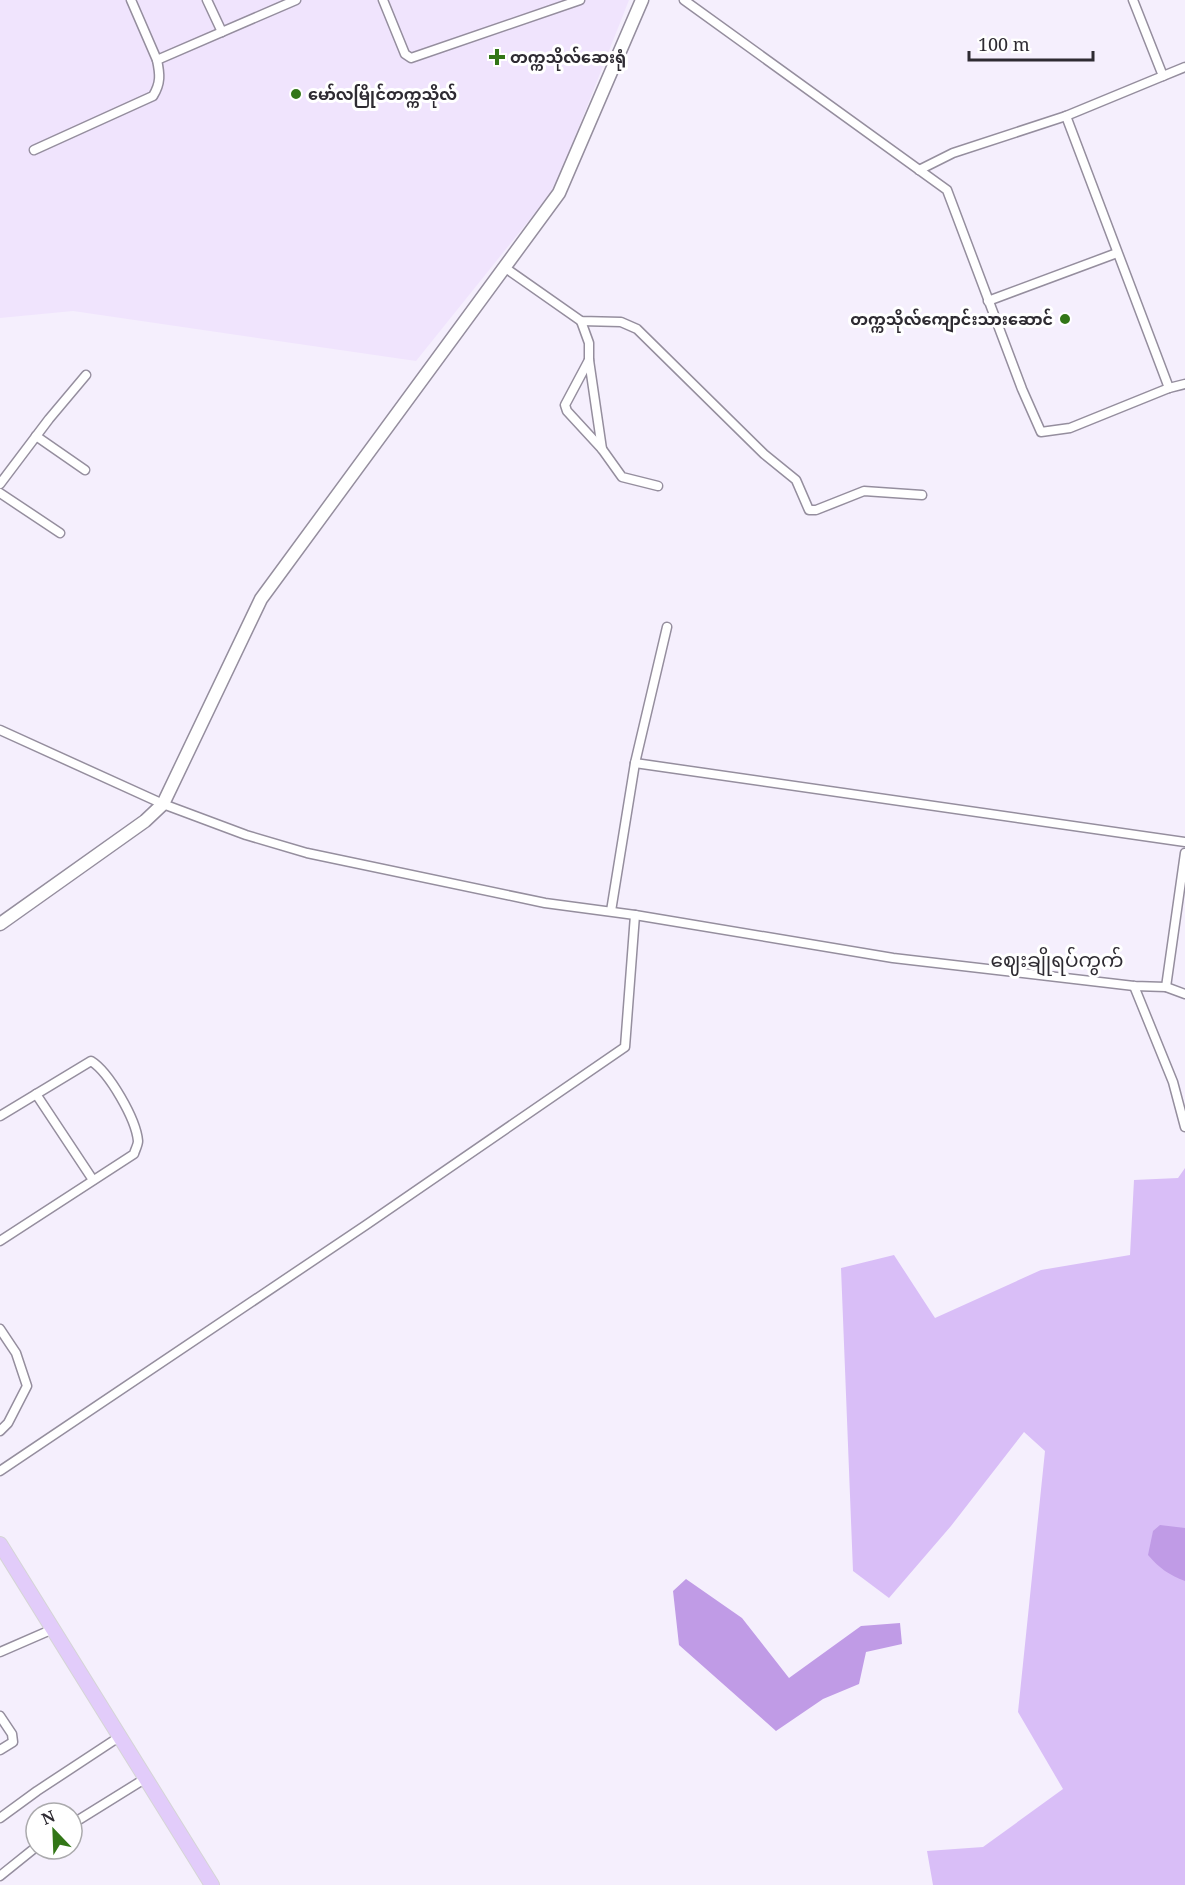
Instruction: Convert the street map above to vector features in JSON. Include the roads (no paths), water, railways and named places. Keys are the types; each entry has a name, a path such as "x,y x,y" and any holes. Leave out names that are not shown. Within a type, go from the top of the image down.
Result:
{"highway":[{"path":"0,1544 212,1885"}],"main road":[{"path":"0,924 145,821 163,804 261,599 559,193 642,0"}],"street":[{"path":"34,150 153,96 159,84 158,60 131,0"},
{"path":"207,0 222,32"},
{"path":"158,60 296,0"},
{"path":"383,0 405,54 411,57 580,0"},
{"path":"684,0 947,190 1022,389 1041,432 1070,428 1168,387 1185,384"},
{"path":"1133,0 1163,76"},
{"path":"919,170 953,153 1066,116 1185,67"},
{"path":"1066,116 1168,387"},
{"path":"988,301 1117,253"},
{"path":"504,267 581,321 621,322 637,329 765,454 796,480 809,510 816,510 864,491 922,495"},
{"path":"581,321 589,344 589,360 602,449"},
{"path":"589,360 565,408 602,449 622,477 658,486"},
{"path":"0,484 86,375"},
{"path":"36,436 86,470"},
{"path":"0,492 60,533"},
{"path":"611,911 635,763 667,627"},
{"path":"0,730 163,804 246,835 307,853 545,903 611,911 893,958 1134,986 1166,987 1185,994"},
{"path":"635,763 1185,842"},
{"path":"1166,987 1185,853"},
{"path":"0,1471 366,1225 625,1047 635,915"},
{"path":"1134,986 1173,1082 1185,1127"},
{"path":"0,1116 91,1061 102,1068 126,1106 138,1142 134,1154 0,1240"},
{"path":"36,1094 93,1180"},
{"path":"0,1329 16,1353 27,1386 8,1423 0,1431"},
{"path":"0,1653 52,1629"},
{"path":"0,1716 12,1734 13,1742 0,1750"},
{"path":"0,1818 119,1737"},
{"path":"84,1817 146,1779"},
{"path":"0,1876 24,1856"}],"place":[{"name":"တက္ကသိုလ်ဆေးရုံ","path":"497,57"},
{"name":"မော်လမြိုင်တက္ကသိုလ်","path":"296,94"},
{"name":"တက္ကသိုလ်ကျောင်းသားဆောင်","path":"1065,319"}],"district":[{"name":"ဈေးချိုရပ်ကွက်","path":"1057,960"}]}
